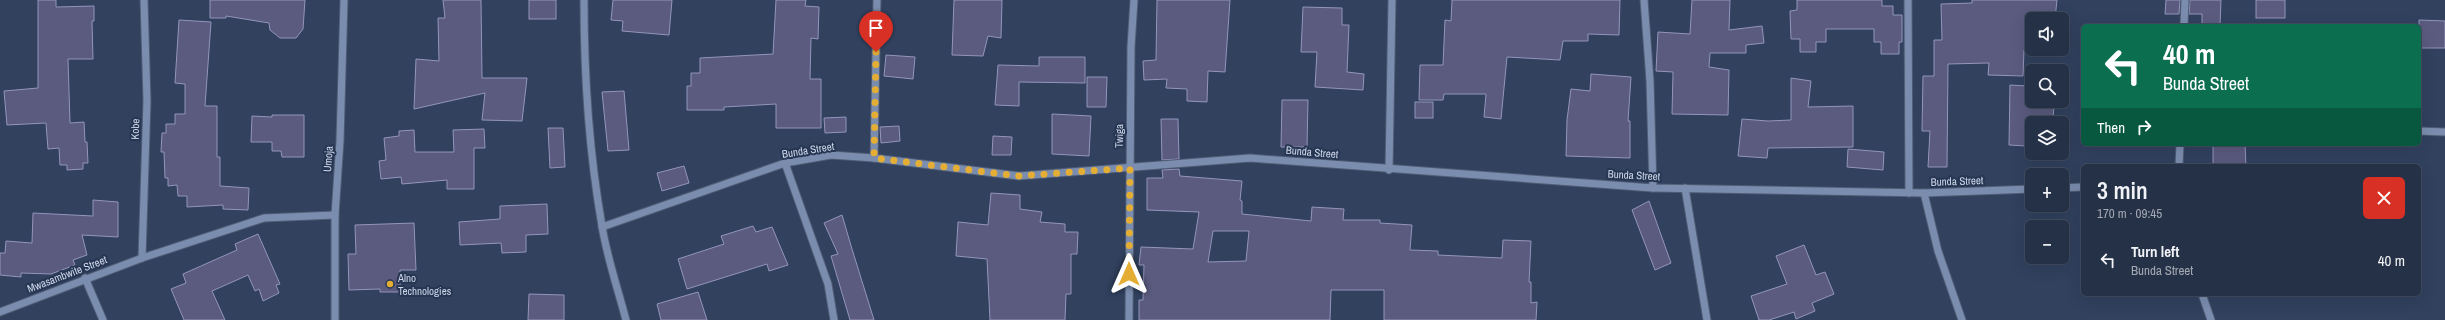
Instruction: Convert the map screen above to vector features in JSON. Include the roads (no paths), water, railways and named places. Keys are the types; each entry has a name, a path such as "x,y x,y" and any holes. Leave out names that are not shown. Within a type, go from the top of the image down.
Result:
{"street":[{"name":"Kobe","path":"142,258 147,101 144,0"},
{"name":"Umoja","path":"335,320 335,215 340,141 344,0"},
{"path":"584,0 584,48 593,152 602,227 626,320"},
{"path":"874,158 877,0"},
{"name":"Twiga","path":"1129,320 1131,47 1134,0"},
{"path":"1389,170 1392,0"},
{"path":"1644,0 1650,81 1653,188"},
{"path":"1908,0 1909,193"},
{"path":"2184,24 2185,0"},
{"path":"2421,131 2445,132"},
{"path":"2179,164 2180,146"},
{"name":"Bunda Street","path":"602,227 785,163 831,155 874,158 1018,176 1250,158 1389,170 1653,188 1924,194 2025,189"},
{"path":"785,163 828,284 834,320"},
{"path":"2069,188 2081,187"},
{"path":"1685,188 1707,320"},
{"path":"1924,194 1938,252 1962,320"},
{"name":"Mwasambwite Street","path":"0,312 85,278 264,218 335,215"},
{"path":"85,278 103,320"},
{"path":"2203,296 2211,320"}],"place":[{"name":"Alno Technologies","path":"390,284"}]}
